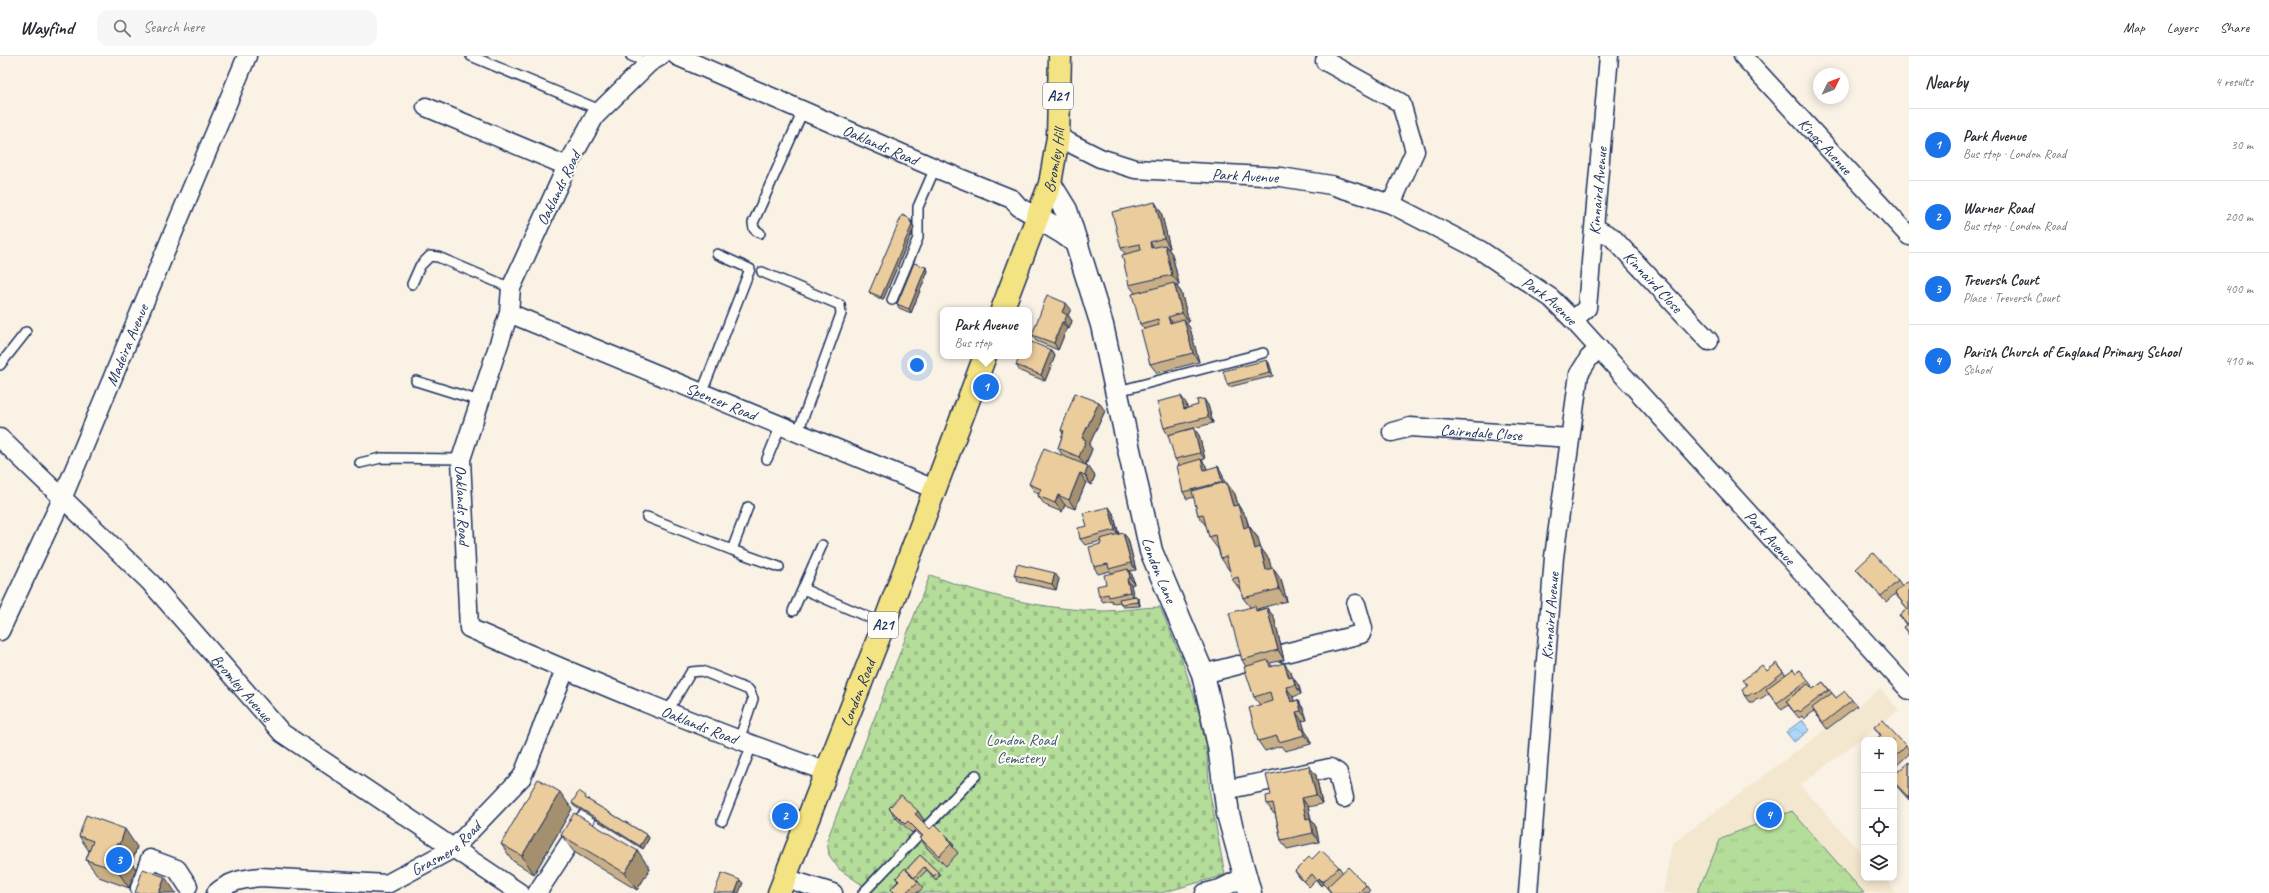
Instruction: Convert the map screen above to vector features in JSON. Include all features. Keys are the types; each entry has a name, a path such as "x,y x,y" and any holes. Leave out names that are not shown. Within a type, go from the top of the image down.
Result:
{"main road":[{"name":"Bromley Hill","path":"1033,227 1050,184 1058,137 1060,56"},
{"name":"A21","path":"1003,307 1033,227"},
{"name":"London Road","path":"782,885 825,771 884,624 984,359"}],"street":[{"name":"Madeira Avenue","path":"0,631 62,499 247,56"},
{"name":"Oaklands Road","path":"677,56 938,169 1012,198 1033,227"},
{"name":"Kinnaird Avenue","path":"1573,320 1587,308 1609,56"},
{"name":"Kings Avenue","path":"1743,56 1909,236"},
{"name":"Oaklands Road","path":"655,60 595,116 566,166 511,288 509,313 461,459 469,628 565,670 745,743 825,771"},
{"path":"1325,60 1401,103 1415,151 1391,204"},
{"path":"426,106 566,166"},
{"name":"Park Avenue","path":"1058,137 1100,158 1135,169 1281,177 1331,186 1391,204 1480,250 1551,298 1573,320 1909,690"},
{"name":"London Lane","path":"1050,184 1066,210 1102,325 1118,391 1151,551 1203,674 1219,746 1228,814 1247,885"},
{"path":"1033,227 1062,232 1077,243"},
{"name":"Kinnaird Close","path":"1595,228 1612,237 1709,341"},
{"name":"Spencer Road","path":"509,313 934,489"},
{"name":"Kinnaird Avenue","path":"1528,893 1554,557 1579,374 1588,358 1599,348"},
{"name":"Cairndale Close","path":"1392,432 1410,427 1570,438"},
{"name":"Bromley Avenue","path":"0,438 150,582 282,733 520,893"},
{"path":"1285,653 1361,634 1363,628 1356,604"},
{"path":"1203,674 1238,665"},
{"name":"Grasmere Road","path":"216,893 224,886 241,879 260,877 387,884 454,848 522,777 565,670"},
{"path":"1225,790 1330,768 1338,773 1344,798"},
{"path":"538,893 585,819"},
{"path":"140,888 150,859 177,869 190,891"},
{"path":"782,885 833,893"},
{"path":"1205,893 1247,885"}],"lane":[{"path":"471,56 600,110"},
{"path":"631,56 655,60"},
{"path":"760,233 754,229 754,223 803,111"},
{"path":"892,300 918,238 918,207 938,169"},
{"path":"702,392 750,269 717,254"},
{"path":"412,284 420,266 430,256 438,257 511,288"},
{"path":"762,272 840,305 841,314 798,432"},
{"path":"0,365 26,332"},
{"path":"1118,391 1263,353"},
{"path":"416,381 480,401"},
{"path":"767,459 781,426"},
{"path":"360,463 382,458 461,459"},
{"path":"732,550 748,507"},
{"path":"647,516 779,567"},
{"path":"794,611 822,545"},
{"path":"803,589 884,624"},
{"path":"668,711 691,672 702,671 750,690 753,699 745,743 722,821"},
{"path":"863,893 976,775"}],"shaded area":[{"path":"1880,689 1899,710 1863,737 1861,737 1861,739 1800,785 1861,853 1861,881 1887,881 1897,893 1663,893 1672,844"}],"green space":[{"name":"London Road Cemetery","path":"930,575 951,583 1038,605 1105,611 1160,607 1181,657 1197,705 1206,743 1210,794 1225,875 1161,893 874,893 839,869 829,855 827,840"},
{"path":"1792,811 1864,893 1697,893 1721,838"}],"water":[{"path":"1802,720 1810,730 1794,742 1786,732"}],"building":[{"path":"1155,202 1164,238 1150,242 1151,248 1165,245 1172,275 1129,285 1122,255 1141,250 1140,244 1121,248 1112,212"},
{"path":"902,215 909,218 912,225 881,297 869,292"},
{"path":"914,263 926,267 909,309 897,304"},
{"path":"1174,283 1182,313 1168,317 1170,323 1184,319 1193,353 1150,364 1141,330 1159,325 1158,319 1140,324 1132,294"},
{"path":"1047,295 1066,303 1062,312 1067,315 1064,322 1062,322 1054,343 1032,335"},
{"path":"1032,342 1051,350 1041,375 1016,365 1019,359 1032,359"},
{"path":"1267,360 1270,373 1227,384 1223,371"},
{"path":"1075,393 1099,402 1082,438 1086,440 1079,457 1058,448 1064,431 1061,430"},
{"path":"1181,396 1184,409 1198,405 1197,400 1204,399 1208,417 1164,428 1157,402"},
{"path":"1194,428 1200,453 1175,459 1168,435"},
{"path":"1044,448 1088,466 1085,475 1080,473 1069,500 1058,495 1055,503 1038,496 1041,489 1029,484"},
{"path":"1201,459 1204,470 1218,466 1222,482 1183,492 1177,466"},
{"path":"1226,482 1233,506 1238,505 1244,528 1249,526 1255,549 1260,547 1266,570 1273,568 1279,589 1243,598 1238,577 1232,579 1226,556 1221,558 1215,535 1209,537 1203,514 1198,515 1192,491"},
{"path":"1109,507 1115,530 1080,539 1078,528 1087,526 1083,513"},
{"path":"1123,533 1131,563 1109,569 1108,564 1094,567 1089,547 1101,544 1100,539"},
{"path":"1873,553 1898,581 1881,596 1856,569"},
{"path":"1017,564 1055,573 1052,584 1014,575"},
{"path":"1128,569 1130,578 1127,579 1130,592 1109,597 1108,594 1099,596 1097,586 1106,584 1104,575"},
{"path":"1907,582 1909,584 1909,634 1903,627 1907,624 1899,615 1907,608 1895,593"},
{"path":"1136,596 1138,602 1121,604 1119,599"},
{"path":"1255,606 1256,611 1267,608 1278,650 1242,660 1229,613"},
{"path":"1268,660 1270,667 1284,663 1289,678 1293,677 1295,685 1286,687 1291,702 1298,700 1301,711 1296,712 1301,729 1303,729 1305,735 1279,742 1277,736 1258,741 1249,708 1272,701 1270,692 1254,697 1244,667"},
{"path":"1777,663 1783,672 1755,694 1753,692 1748,696 1744,695 1742,689 1747,685 1743,680 1762,665 1767,671"},
{"path":"1793,669 1796,673 1800,670 1808,680 1777,703 1766,689"},
{"path":"1823,682 1829,690 1800,712 1798,710 1794,712 1786,701 1808,684 1813,689"},
{"path":"1845,691 1852,700 1823,723 1812,708 1832,693 1836,698"},
{"path":"1882,720 1906,746 1897,755 1897,737 1879,737 1881,735 1874,727"},
{"path":"1909,762 1909,798 1897,785 1897,772"},
{"path":"1309,766 1316,795 1302,798 1306,819 1310,818 1313,833 1281,840 1273,803 1267,804 1266,796 1271,795 1266,775"},
{"path":"538,779 560,792 522,856 501,844"},
{"path":"579,791 586,796 585,798 647,835 640,846 572,803"},
{"path":"901,795 918,811 915,814 930,829 935,824 948,837 946,838 951,844 939,856 920,838 923,836 908,821 905,824 889,808"},
{"path":"574,813 638,851 625,873 561,835"},
{"path":"86,815 125,829 120,844 117,844 116,849 124,851 117,870 86,860 93,841 79,836"},
{"path":"1321,850 1339,867 1323,882 1319,878 1317,880 1312,874 1304,881 1295,871 1309,857 1312,859"},
{"path":"920,855 938,872 934,876 924,867 914,878 906,870"},
{"path":"1348,867 1366,885 1358,893 1332,893 1327,887"},
{"path":"905,868 918,882 905,893 895,893 891,889 899,881 896,878"},
{"path":"143,869 165,877 159,893 135,893"},
{"path":"722,873 740,880 735,893 714,893"}],"place":[{"name":"Park Avenue","path":"986,387"},
{"name":"Parish Church of England Primary School","path":"1769,815"},
{"name":"Warner Road","path":"785,816"},
{"name":"Treversh Court","path":"119,860"}]}
